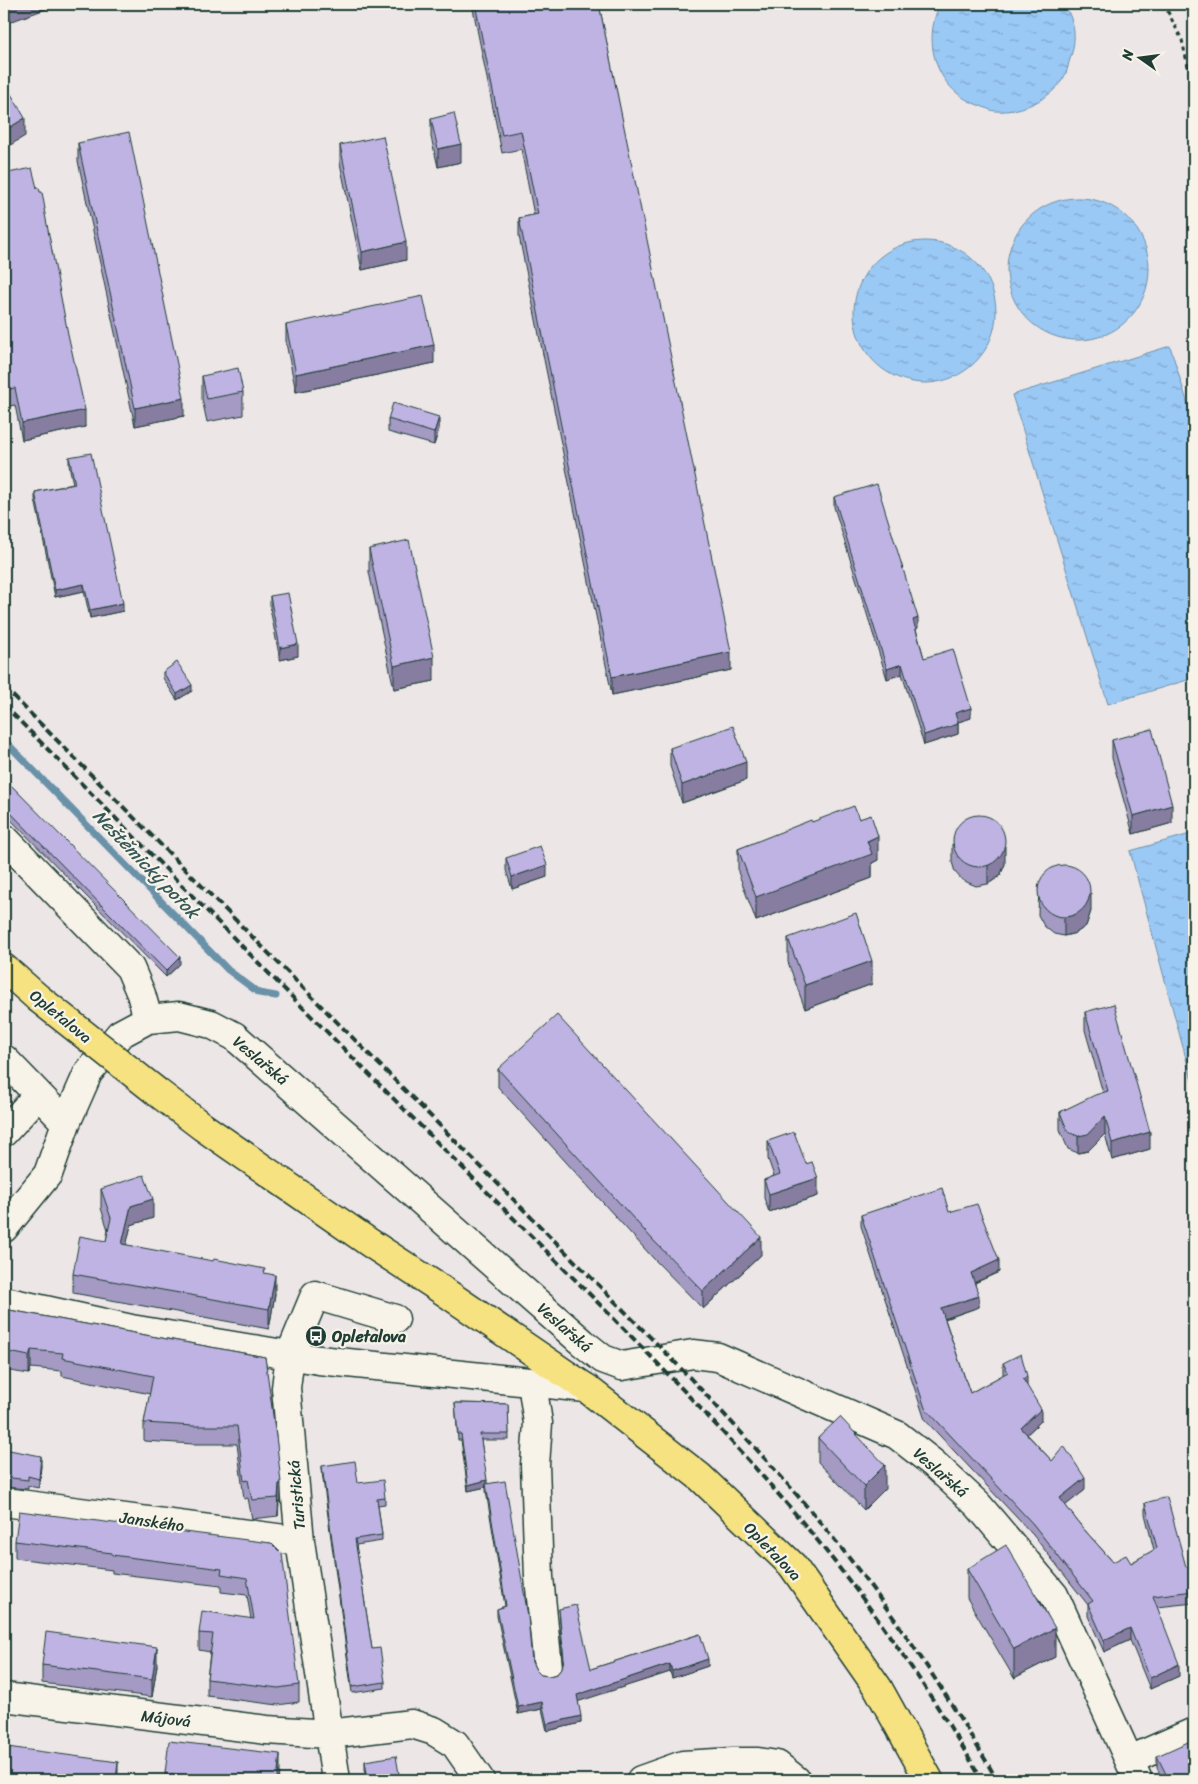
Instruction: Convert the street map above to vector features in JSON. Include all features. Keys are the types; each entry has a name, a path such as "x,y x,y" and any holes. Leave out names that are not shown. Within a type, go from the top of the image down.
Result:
{"main road":[{"name":"Opletalova","path":"4,968 38,998 203,1128 346,1227 586,1388 700,1477 792,1565 878,1688 929,1780"}],"street":[{"path":"4,838 130,968 141,994 148,1020"},
{"name":"Veslařská","path":"4,1228 48,1174 66,1123 88,1073 120,1034 148,1020 179,1016 211,1024 234,1036 575,1337 603,1359 622,1366 693,1354 718,1357 897,1434 978,1504 1054,1595 1134,1770"},
{"path":"9,1074 38,1095 66,1123"},
{"path":"4,1132 38,1095"},
{"name":"Turistická","path":"336,1780 300,1541 286,1388 290,1355 315,1295 395,1319"},
{"path":"4,1301 131,1329 329,1362 586,1388"},
{"path":"532,1383 538,1423 535,1465 539,1577 548,1668"},
{"name":"Janského","path":"4,1502 300,1541"},
{"name":"Májová","path":"4,1697 267,1730 329,1734 412,1724 434,1731 454,1744 480,1780"},
{"path":"1134,1770 1194,1732"},
{"path":"641,1780 683,1765 733,1762 758,1762 777,1765 796,1780"}],"path":[{"path":"1164,4 1182,40 1194,93"}],"water":[{"path":"940,4 1064,4 1073,25 1074,39 1067,71 1059,85 1044,98 1015,110 992,110 966,99 953,90 937,65 932,35"},
{"path":"1078,198 1092,199 1105,203 1118,210 1128,219 1137,229 1144,242 1148,255 1148,283 1144,296 1137,309 1128,319 1118,328 1105,335 1092,339 1078,340 1064,339 1051,335 1038,328 1028,319 1019,309 1012,296 1008,283 1007,269 1008,255 1012,242 1019,229 1028,219 1038,210 1051,203 1064,199"},
{"path":"925,241 939,242 952,246 965,253 975,262 984,272 991,285 995,298 995,326 991,339 984,352 975,362 965,371 952,378 939,382 925,383 911,382 898,378 885,371 875,362 866,352 859,339 855,326 854,312 855,298 859,285 866,272 875,262 885,253 898,246 911,242"},
{"path":"1170,346 1194,424 1194,678 1108,704 1012,395"},
{"path":"1194,833 1194,1088 1130,851"}],"building":[{"path":"475,4 599,4 731,652 612,677 519,218 538,214 521,131 502,135"},
{"path":"4,82 25,118 4,131"},
{"path":"454,113 461,144 438,149 431,119"},
{"path":"129,132 184,398 135,408 78,143"},
{"path":"383,136 406,242 362,252 340,145"},
{"path":"32,168 37,188 42,192 68,334 85,410 22,423 15,388 4,390 4,174"},
{"path":"423,296 434,345 296,374 286,325"},
{"path":"238,368 243,392 207,399 202,376"},
{"path":"393,403 439,417 434,433 388,419"},
{"path":"91,453 123,603 90,610 84,584 55,590 35,492 75,484 69,457"},
{"path":"877,484 918,618 913,620 924,658 953,649 971,708 955,713 958,724 924,735 902,664 887,669 834,497"},
{"path":"409,540 434,657 394,666 369,549"},
{"path":"288,593 298,644 280,648 270,596"},
{"path":"177,662 192,685 177,694 163,672"},
{"path":"733,726 746,762 682,785 670,748"},
{"path":"1152,729 1172,805 1133,816 1112,740"},
{"path":"4,778 180,957 166,971 4,806"},
{"path":"854,806 859,819 871,815 878,836 867,841 872,854 756,897 738,849 811,820 812,822"},
{"path":"974,815 984,815 994,819 1001,826 1005,841 1001,856 994,863 984,867 974,867 964,863 957,856 953,846 953,836 957,826 964,819"},
{"path":"540,846 547,865 512,877 506,858"},
{"path":"1059,865 1069,865 1079,869 1086,876 1090,891 1086,906 1079,913 1069,917 1059,917 1049,913 1042,906 1038,896 1038,886 1042,876 1049,869"},
{"path":"856,913 872,961 805,985 788,938"},
{"path":"1114,1004 1150,1132 1112,1143 1105,1116 1088,1134 1078,1136 1068,1132 1060,1112 1095,1095 1108,1091 1085,1012"},
{"path":"557,1015 761,1237 703,1291 653,1240 498,1069"},
{"path":"794,1132 806,1164 812,1162 818,1178 769,1194 764,1180 780,1174 768,1141"},
{"path":"144,1175 153,1199 131,1206 122,1244 265,1269 264,1273 275,1275 269,1309 73,1274 80,1236 106,1241 111,1218 101,1189"},
{"path":"942,1188 949,1212 977,1204 999,1260 971,1273 979,1296 941,1308 970,1393 1008,1372 1003,1363 1021,1354 1027,1376 1023,1379 1041,1409 1021,1428 1052,1461 1064,1446 1085,1478 1060,1498 1081,1526 1113,1562 1126,1555 1131,1563 1157,1548 1145,1503 1167,1497 1186,1567 1194,1566 1194,1591 1153,1596 1179,1664 1150,1678 1130,1628 1104,1640 1088,1604 1093,1601 1033,1524 925,1408 861,1215"},
{"path":"4,1309 265,1357 281,1483 279,1484 278,1498 252,1500 248,1480 244,1481 237,1426 144,1423 153,1376 62,1358 63,1353 31,1350 29,1356 4,1351"},
{"path":"455,1403 508,1404 509,1434 480,1434 487,1480 468,1485 461,1434 458,1434"},
{"path":"840,1417 885,1465 864,1486 818,1438"},
{"path":"4,1449 41,1456 39,1479 28,1476 28,1480 4,1477"},
{"path":"355,1461 358,1483 383,1480 385,1498 377,1499 382,1535 355,1539 372,1649 380,1648 385,1682 352,1687 322,1466"},
{"path":"505,1481 528,1616 532,1662 541,1675 557,1674 562,1668 564,1659 559,1609 576,1605 591,1669 700,1634 708,1659 672,1671 670,1664 577,1695 581,1716 547,1724 542,1702 518,1707 497,1609 506,1606 486,1484"},
{"path":"19,1511 271,1543 282,1554 299,1685 278,1688 207,1679 213,1634 199,1633 202,1611 254,1619 247,1578 221,1574 222,1569 15,1541"},
{"path":"1006,1545 1055,1628 1014,1649 967,1569"},
{"path":"46,1632 157,1647 152,1679 42,1665"},
{"path":"169,1741 280,1754 277,1780 224,1780 165,1773"},
{"path":"1188,1742 1194,1756 1194,1780 1169,1780 1157,1756"},
{"path":"7,1747 118,1762 116,1780 4,1780"},
{"path":"396,1756 400,1780 368,1780 365,1761"}],"waterway":[{"name":"Neštěmický potok","path":"4,740 228,970 259,993 276,996"}],"railway":[{"path":"4,687 670,1357 764,1458 832,1536 892,1615 947,1697 997,1780"},
{"path":"4,705 290,995 631,1336 754,1466 819,1542 894,1641 982,1780"}],"place":[{"name":"Opletalova","path":"316,1336"}]}
